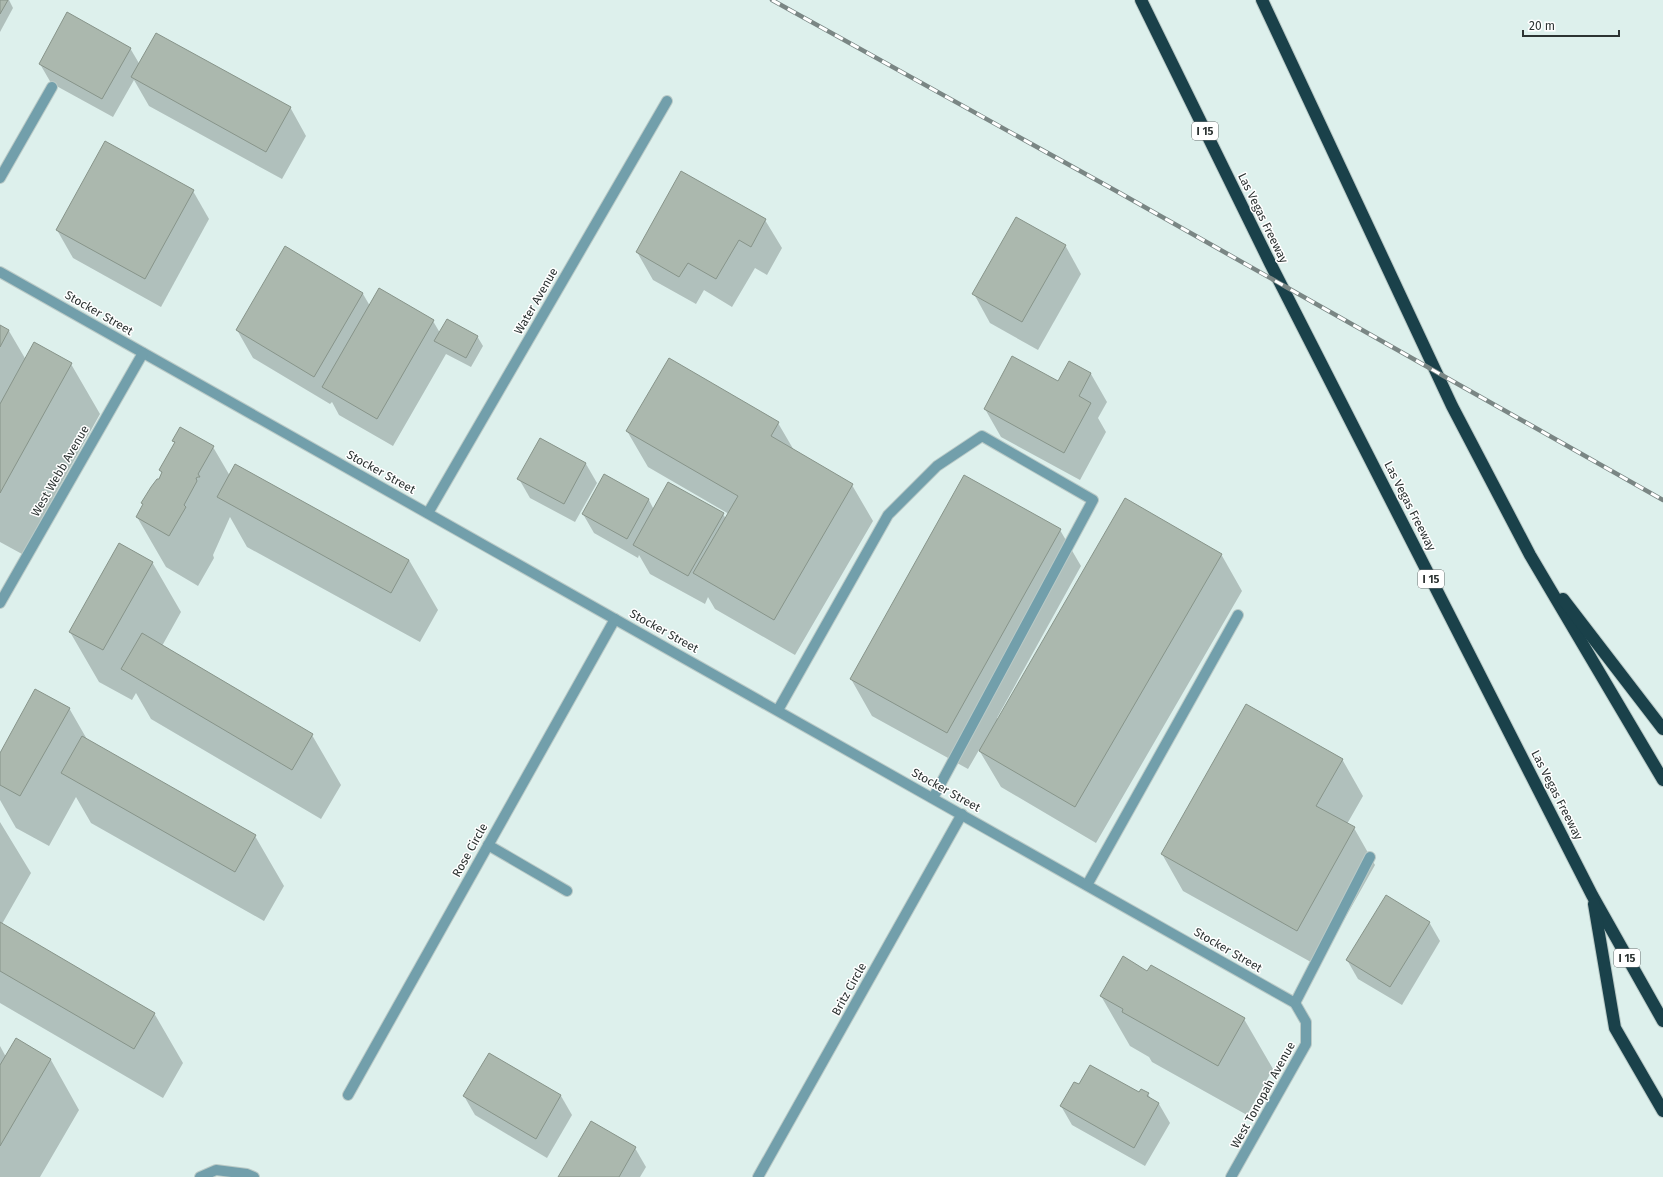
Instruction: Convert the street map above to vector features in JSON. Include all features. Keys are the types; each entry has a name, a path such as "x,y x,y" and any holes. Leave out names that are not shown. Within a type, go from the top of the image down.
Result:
{"highway":[{"name":"Las Vegas Freeway","path":"1141,0 1270,263 1592,895 1663,1021"},
{"path":"1262,0 1452,406 1530,555 1663,780"},
{"path":"1530,555 1663,729"},
{"path":"1592,895 1615,1028 1663,1111"}],"street":[{"path":"0,178 3,165 52,87"},
{"name":"Water Avenue","path":"428,513 667,101"},
{"name":"Stocker Street","path":"0,272 1295,1003"},
{"name":"West Webb Avenue","path":"0,603 143,353"},
{"path":"778,710 888,515 937,466 982,436 1093,500 933,798"},
{"path":"1087,885 1238,615"},
{"name":"Rose Circle","path":"348,1095 615,619"},
{"name":"Britz Circle","path":"758,1177 962,814"},
{"path":"488,845 567,891"},
{"path":"1295,1003 1370,857"},
{"name":"West Tonopah Avenue","path":"1232,1177 1306,1044 1306,1022 1295,1003"},
{"path":"200,1177 216,1170 247,1174 254,1177"}],"building":[{"path":"0,0 8,0 0,14"},
{"path":"67,12 131,48 102,99 39,64"},
{"path":"156,33 291,107 266,152 131,77"},
{"path":"105,141 194,190 145,279 56,230"},
{"path":"681,171 766,219 751,247 739,240 716,279 688,263 679,277 636,252"},
{"path":"1016,217 1066,245 1022,322 972,294"},
{"path":"285,246 363,293 314,377 236,330"},
{"path":"379,288 434,320 377,419 322,387"},
{"path":"447,319 478,336 466,358 434,341"},
{"path":"0,325 9,330 0,347"},
{"path":"34,342 72,363 0,493 0,404"},
{"path":"1012,356 1058,381 1069,361 1091,373 1079,396 1091,403 1064,453 984,409"},
{"path":"669,358 779,422 771,436 853,484 774,620 693,573 738,496 626,431"},
{"path":"180,427 214,446 198,474 200,477 196,478 197,481 184,505 186,507 169,536 136,517 143,504 141,503 157,479 159,479 162,472 159,470 175,442 172,441"},
{"path":"540,438 586,463 564,504 517,479"},
{"path":"235,464 409,560 391,593 217,497"},
{"path":"604,474 649,499 627,539 582,514"},
{"path":"964,475 1061,529 947,733 850,679"},
{"path":"668,482 724,513 688,576 633,545"},
{"path":"1125,498 1222,554 1075,807 979,751"},
{"path":"119,543 153,562 103,650 69,632"},
{"path":"142,633 313,734 292,770 121,669"},
{"path":"35,689 70,708 20,796 0,785 0,753"},
{"path":"1246,704 1343,759 1316,806 1355,827 1297,931 1161,854"},
{"path":"82,736 256,835 235,872 61,773"},
{"path":"1386,895 1430,922 1390,987 1346,960"},
{"path":"0,922 155,1013 134,1049 0,971"},
{"path":"1123,956 1147,971 1151,965 1245,1018 1218,1066 1122,1012 1123,1009 1100,996"},
{"path":"16,1038 51,1059 0,1146 0,1065"},
{"path":"489,1053 561,1095 536,1139 463,1096"},
{"path":"1090,1065 1139,1092 1141,1089 1149,1093 1147,1096 1159,1103 1134,1148 1060,1106 1074,1082 1079,1084"},
{"path":"591,1121 636,1147 619,1177 558,1177"}],"railway":[{"path":"772,0 1118,192 1663,500"}]}
